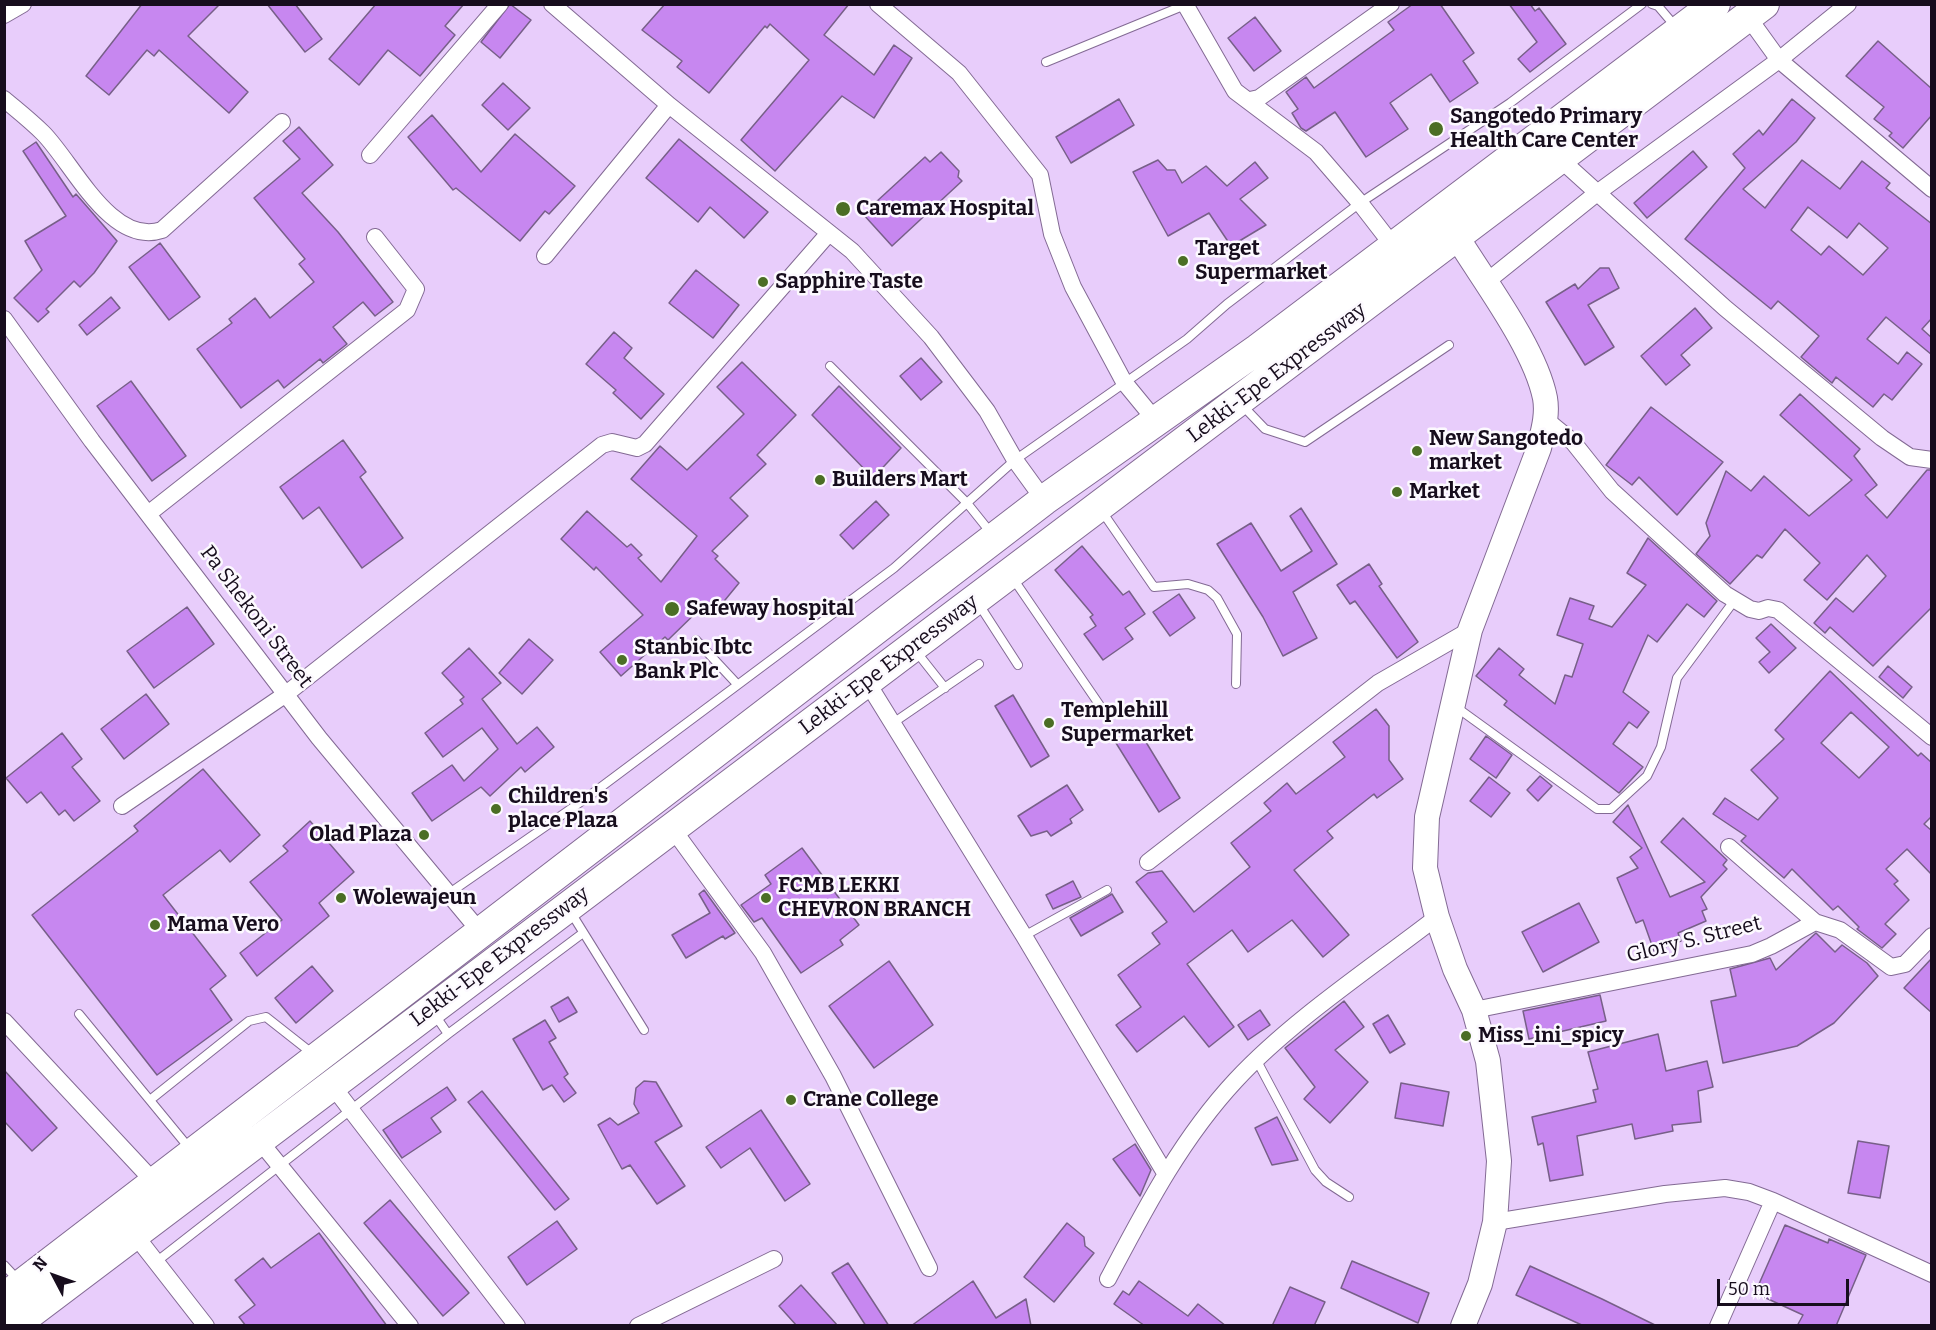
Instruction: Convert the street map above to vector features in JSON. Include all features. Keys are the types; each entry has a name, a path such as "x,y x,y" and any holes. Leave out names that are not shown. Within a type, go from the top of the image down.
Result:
{"highway":[{"name":"Lekki-Epe Expressway","path":"14,1303 135,1235 258,1139 325,1071 482,934 1044,500 1258,349 1715,4"},
{"name":"Lekki-Epe Expressway","path":"14,1303 195,1154 325,1071 430,1010 1756,11"}],"street":[{"path":"4,15 23,4"},
{"path":"370,155 500,4"},
{"path":"552,4 669,105 852,251 931,337 987,411 1015,460 1044,500"},
{"path":"878,4 959,73 1040,175 1052,234 1073,288 1124,382 1156,421"},
{"path":"1250,100 1259,98 1390,4"},
{"path":"1485,283 1597,193 1779,60 1848,4"},
{"path":"1185,5 1235,91 1250,100 1316,152 1394,247"},
{"path":"1756,11 1779,60 1932,189"},
{"path":"4,99 43,133 107,215 135,231 151,234 162,230 282,122"},
{"path":"545,256 669,105"},
{"path":"1560,159 1725,308 1882,438 1910,457 1932,460"},
{"path":"122,806 286,694 588,454 612,442 637,448 645,444 829,233"},
{"path":"148,514 407,310 416,290 375,237"},
{"path":"1457,237 1537,374 1545,399 1545,419 1539,448 1470,630 1451,704 1427,817 1425,868 1437,917 1455,969 1474,1010 1488,1061 1495,1104 1499,1161 1496,1222 1480,1284 1463,1326"},
{"name":"Pa Shekoni Street","path":"4,320 148,514 286,694 482,934"},
{"path":"1545,419 1573,442 1612,491 1734,601 1759,611 1768,608 1778,610 1932,737"},
{"path":"1148,862 1378,683 1470,630"},
{"path":"867,682 1024,936 1165,1173"},
{"path":"672,828 763,953 833,1076 929,1268"},
{"path":"1729,846 1815,922 1840,930 1891,967 1905,964 1932,936"},
{"path":"1108,1279 1165,1173 1235,1081 1279,1040 1437,917"},
{"name":"Glory S. Street","path":"1474,1010 1752,954 1815,922"},
{"path":"4,1021 156,1184"},
{"path":"325,1071 351,1109 517,1326"},
{"path":"258,1139 410,1326"},
{"path":"1496,1222 1665,1194 1725,1188 1749,1192 1773,1201 1932,1274"},
{"path":"1718,1326 1773,1201"},
{"path":"135,1235 206,1326"},
{"path":"638,1326 774,1259"}],"lane":[{"path":"448,894 585,799 894,568 1015,460 1187,339 1227,304 1360,203 1502,109 1642,4"},
{"path":"1652,4 1658,6 1680,32"},
{"path":"1046,62 1185,5"},
{"path":"1239,401 1265,429 1305,442 1449,345"},
{"path":"830,366 967,503 995,538"},
{"path":"1099,507 1149,584 1154,587 1188,584 1208,590 1216,598 1237,634 1236,684"},
{"path":"1010,574 1105,713"},
{"path":"976,600 1018,665"},
{"path":"1451,704 1597,809 1611,809 1647,776 1660,747 1677,678 1734,601"},
{"path":"696,640 737,684"},
{"path":"913,647 945,688"},
{"path":"893,723 979,664"},
{"path":"1024,936 1107,890"},
{"path":"567,906 644,1030"},
{"path":"156,1263 448,1034 583,933"},
{"path":"430,1010 448,1034"},
{"path":"79,1014 195,1154"},
{"path":"150,1100 249,1021 266,1017 325,1071"},
{"path":"1257,1060 1315,1170 1326,1182 1349,1197"}],"building":[{"path":"142,4 220,4 188,36 248,92 229,113 159,50 154,56 147,50 109,95 86,76"},
{"path":"267,4 295,4 322,39 305,52"},
{"path":"376,4 464,4 445,26 455,35 420,76 388,50 359,85 329,59"},
{"path":"510,4 531,20 500,58 481,42"},
{"path":"665,4 849,4 824,35 874,75 894,45 912,58 874,118 842,96 775,171 741,140 809,60 770,24 767,28 765,26 709,93 677,67 682,61 642,30"},
{"path":"1413,4 1440,4 1474,53 1463,61 1478,83 1450,102 1431,74 1390,103 1408,129 1366,157 1335,112 1306,131 1301,128 1292,113 1298,109 1286,92 1306,77 1314,88 1394,30 1388,22"},
{"path":"1509,4 1530,4 1535,11 1539,8 1566,44 1530,72 1518,59 1537,42"},
{"path":"1255,17 1281,51 1254,71 1228,38"},
{"path":"1878,41 1932,89 1932,115 1903,148 1889,136 1892,133 1874,119 1884,107 1846,76"},
{"path":"503,83 530,108 508,130 482,105"},
{"path":"1119,99 1134,125 1071,163 1056,137"},
{"path":"1792,99 1815,118 1796,142 1743,189 1765,208 1802,160 1840,189 1862,161 1890,183 1886,188 1932,224 1932,318 1922,329 1932,338 1932,355 1886,317 1867,339 1898,364 1907,352 1922,364 1892,400 1884,394 1873,407 1836,377 1832,383 1801,357 1819,336 1778,301 1771,309 1685,239 1745,168 1733,154 1759,130 1763,135","holes":["1808,207 1847,238 1859,223 1888,248 1863,275 1829,246 1821,255 1791,230"]},
{"path":"432,115 481,172 515,134 575,186 549,214 545,211 520,241 456,188 453,190 408,137"},
{"path":"299,127 333,165 302,193 338,232 393,302 375,316 363,302 333,327 347,344 323,363 320,359 284,388 278,380 241,408 197,349 232,323 229,319 255,298 270,318 314,282 299,264 305,259 254,198 300,159 283,141"},
{"path":"679,139 768,212 744,238 710,207 698,222 646,178"},
{"path":"36,142 73,197 76,194 117,241 94,273 80,287 74,281 46,309 49,312 38,322 14,298 42,270 25,241 66,216 23,151"},
{"path":"1693,151 1707,167 1647,218 1634,203"},
{"path":"941,152 959,171 958,177 962,181 892,246 863,214 925,157 930,162"},
{"path":"1158,160 1167,170 1175,170 1182,183 1206,166 1227,186 1255,162 1268,178 1240,199 1266,225 1231,246 1209,213 1168,236 1133,172"},
{"path":"160,243 200,297 169,320 129,267"},
{"path":"1600,268 1609,268 1619,288 1588,305 1614,347 1585,365 1546,302 1575,284 1578,289"},
{"path":"696,270 739,305 713,338 669,303"},
{"path":"111,297 120,308 87,335 79,325"},
{"path":"1695,308 1712,328 1681,355 1690,365 1666,385 1641,356"},
{"path":"614,332 632,348 624,358 664,394 641,419 613,393 616,390 586,364"},
{"path":"921,358 942,382 921,400 900,376"},
{"path":"742,362 796,415 757,455 766,464 730,498 748,516 712,551 718,556 715,559 739,583 716,611 707,602 668,640 665,637 621,676 600,652 643,615 596,567 594,570 561,539 587,511 627,547 631,544 642,555 638,558 661,582 697,536 631,479 660,446 687,470 744,414 717,387"},
{"path":"131,381 186,456 152,481 97,406"},
{"path":"839,386 901,448 873,478 812,415"},
{"path":"1800,394 1860,449 1854,456 1877,485 1865,495 1887,518 1927,470 1932,470 1932,607 1873,666 1830,627 1825,633 1814,623 1836,598 1853,612 1886,576 1867,555 1827,600 1804,580 1820,563 1785,529 1762,558 1757,555 1730,584 1696,554 1710,536 1706,523 1726,471 1751,491 1764,476 1809,516 1852,480 1780,415"},
{"path":"1651,407 1723,462 1677,515 1639,477 1632,485 1606,465"},
{"path":"343,440 366,472 360,477 403,538 362,568 319,507 303,519 280,487"},
{"path":"876,501 889,515 853,549 840,535"},
{"path":"1301,508 1337,564 1293,592 1317,638 1283,656 1263,617 1217,544 1251,523 1281,571 1312,551 1290,516"},
{"path":"1648,538 1717,601 1704,617 1687,604 1657,642 1648,635 1623,692 1649,712 1637,728 1629,722 1613,744 1643,767 1619,793 1504,705 1507,701 1476,676 1499,648 1524,669 1519,675 1555,704 1565,675 1572,677 1583,644 1557,635 1570,598 1594,606 1589,619 1612,627 1646,585 1627,573"},
{"path":"1082,546 1123,595 1129,591 1145,614 1125,628 1133,639 1103,660 1084,634 1096,626 1090,617 1093,615 1055,570"},
{"path":"1369,564 1382,584 1379,586 1418,642 1397,658 1355,601 1350,604 1337,585"},
{"path":"1179,594 1195,618 1170,636 1153,612"},
{"path":"187,607 214,644 154,688 127,651"},
{"path":"1771,624 1796,648 1769,673 1759,662 1770,652 1756,638"},
{"path":"529,639 553,660 522,694 499,673"},
{"path":"469,648 501,683 482,699 517,744 537,727 554,747 525,772 521,767 490,796 481,787 432,821 412,793 452,765 464,781 498,749 482,728 443,757 425,733 463,704 460,700 464,697 442,673"},
{"path":"1888,666 1912,687 1903,698 1879,677"},
{"path":"1830,671 1918,756 1921,753 1932,763 1932,816 1924,824 1932,831 1932,875 1907,849 1886,869 1898,881 1894,884 1909,900 1885,924 1896,934 1882,948 1857,929 1859,927 1838,906 1833,910 1792,869 1784,878 1741,841 1746,836 1713,814 1725,798 1758,820 1778,798 1751,770 1784,739 1775,730","holes":["1851,712 1889,747 1859,778 1821,743"]},
{"path":"146,694 169,724 124,759 101,729"},
{"path":"1013,695 1049,756 1031,767 995,706"},
{"path":"1376,709 1389,726 1389,760 1403,779 1377,798 1374,794 1327,831 1333,838 1294,870 1349,935 1323,957 1292,920 1248,952 1232,930 1187,964 1234,1027 1209,1047 1184,1016 1137,1052 1116,1025 1141,1007 1118,975 1160,944 1152,933 1167,922 1136,882 1148,873 1162,871 1194,912 1250,867 1231,843 1271,811 1264,803 1287,783 1296,794 1345,757 1333,742"},
{"path":"1138,729 1180,798 1159,812 1116,743"},
{"path":"62,733 82,759 72,767 100,801 74,821 65,810 59,815 41,792 27,803 6,778"},
{"path":"1486,736 1512,755 1496,778 1470,759"},
{"path":"203,769 260,835 230,862 220,850 163,895 226,976 210,989 232,1020 157,1075 32,915 138,831 134,826"},
{"path":"1540,776 1552,786 1538,801 1527,790"},
{"path":"1489,777 1510,793 1491,817 1470,801"},
{"path":"1067,785 1083,810 1070,819 1072,823 1051,836 1047,831 1031,836 1018,816"},
{"path":"1628,805 1670,897 1705,882 1661,842 1683,818 1727,860 1723,865 1727,869 1701,897 1707,909 1702,911 1706,921 1678,933 1681,941 1654,951 1643,920 1636,923 1617,878 1638,868 1630,857 1642,848 1613,822"},
{"path":"310,821 354,872 319,903 329,916 257,976 240,953 282,920 250,882 288,851 283,846"},
{"path":"802,848 859,925 840,940 843,945 801,973 762,918 754,922 741,905 771,884 765,875"},
{"path":"1073,881 1081,897 1053,909 1046,895"},
{"path":"704,890 735,933 725,939 723,936 686,958 672,935 710,913 699,894"},
{"path":"1112,894 1123,912 1081,936 1070,918"},
{"path":"1579,903 1599,942 1543,972 1522,932"},
{"path":"1816,933 1835,952 1842,945 1867,963 1878,976 1834,1023 1797,1046 1723,1063 1711,1001 1736,996 1730,969 1770,958 1776,970"},
{"path":"1932,958 1932,1013 1904,988"},
{"path":"889,961 933,1025 874,1068 829,1006"},
{"path":"312,966 333,991 296,1023 275,998"},
{"path":"1600,995 1606,1021 1529,1039 1523,1011"},
{"path":"568,997 577,1012 559,1022 551,1007"},
{"path":"1344,1001 1364,1027 1335,1050 1368,1082 1330,1123 1304,1099 1315,1087 1285,1048"},
{"path":"1260,1010 1270,1025 1248,1040 1238,1025"},
{"path":"1388,1015 1405,1044 1390,1053 1373,1024"},
{"path":"545,1020 556,1038 549,1042 568,1074 564,1077 576,1093 564,1102 552,1085 543,1090 513,1039"},
{"path":"1658,1034 1666,1071 1707,1061 1713,1087 1698,1091 1701,1122 1672,1125 1673,1131 1635,1139 1632,1124 1577,1136 1583,1175 1550,1181 1543,1143 1538,1145 1532,1117 1596,1102 1593,1090 1598,1089 1588,1052"},
{"path":"4,1070 57,1128 32,1151 4,1121"},
{"path":"644,1081 656,1082 682,1126 655,1142 685,1186 657,1204 630,1165 622,1169 598,1125 610,1118 618,1125 639,1113 634,1104 636,1088"},
{"path":"1401,1083 1449,1092 1443,1126 1395,1118"},
{"path":"447,1087 456,1100 431,1118 441,1132 402,1158 383,1130"},
{"path":"482,1091 569,1199 555,1210 468,1102"},
{"path":"761,1110 810,1184 785,1201 750,1148 721,1168 706,1147"},
{"path":"1277,1117 1298,1160 1272,1165 1255,1128"},
{"path":"1858,1141 1889,1146 1880,1198 1848,1193"},
{"path":"1135,1144 1151,1170 1140,1196 1113,1159"},
{"path":"390,1200 469,1293 443,1316 364,1223"},
{"path":"557,1221 577,1249 527,1285 508,1257"},
{"path":"1067,1223 1084,1237 1085,1246 1094,1253 1054,1302 1024,1277"},
{"path":"1785,1225 1828,1243 1829,1239 1866,1255 1836,1326 1797,1326 1803,1315 1755,1293"},
{"path":"319,1233 387,1326 246,1326 239,1317 255,1305 235,1280 263,1258 271,1268"},
{"path":"1352,1261 1429,1293 1418,1323 1341,1288"},
{"path":"848,1263 889,1326 866,1326 832,1273"},
{"path":"1530,1266 1657,1326 1584,1326 1516,1295"},
{"path":"973,1281 996,1318 1026,1299 1031,1326 911,1326"},
{"path":"1139,1281 1188,1316 1198,1304 1226,1326 1145,1326 1114,1304 1123,1291 1129,1295"},
{"path":"801,1285 838,1326 797,1326 779,1306"},
{"path":"1290,1287 1325,1302 1314,1326 1272,1326"}],"place":[{"name":"Sangotedo Primary Health Care Center","path":"1436,129"},
{"name":"Caremax Hospital","path":"843,209"},
{"name":"Target Supermarket","path":"1183,261"},
{"name":"Sapphire Taste","path":"763,282"},
{"name":"New Sangotedo market","path":"1417,451"},
{"name":"Builders Mart","path":"820,480"},
{"name":"Market","path":"1397,492"},
{"name":"Safeway hospital","path":"672,609"},
{"name":"Stanbic Ibtc Bank Plc","path":"622,660"},
{"name":"Templehill Supermarket","path":"1049,723"},
{"name":"Children's place Plaza","path":"496,809"},
{"name":"Olad Plaza","path":"424,835"},
{"name":"Wolewajeun","path":"341,898"},
{"name":"FCMB LEKKI CHEVRON BRANCH","path":"766,898"},
{"name":"Mama Vero","path":"155,925"},
{"name":"Miss_ini_spicy","path":"1466,1036"},
{"name":"Crane College","path":"791,1100"}]}
